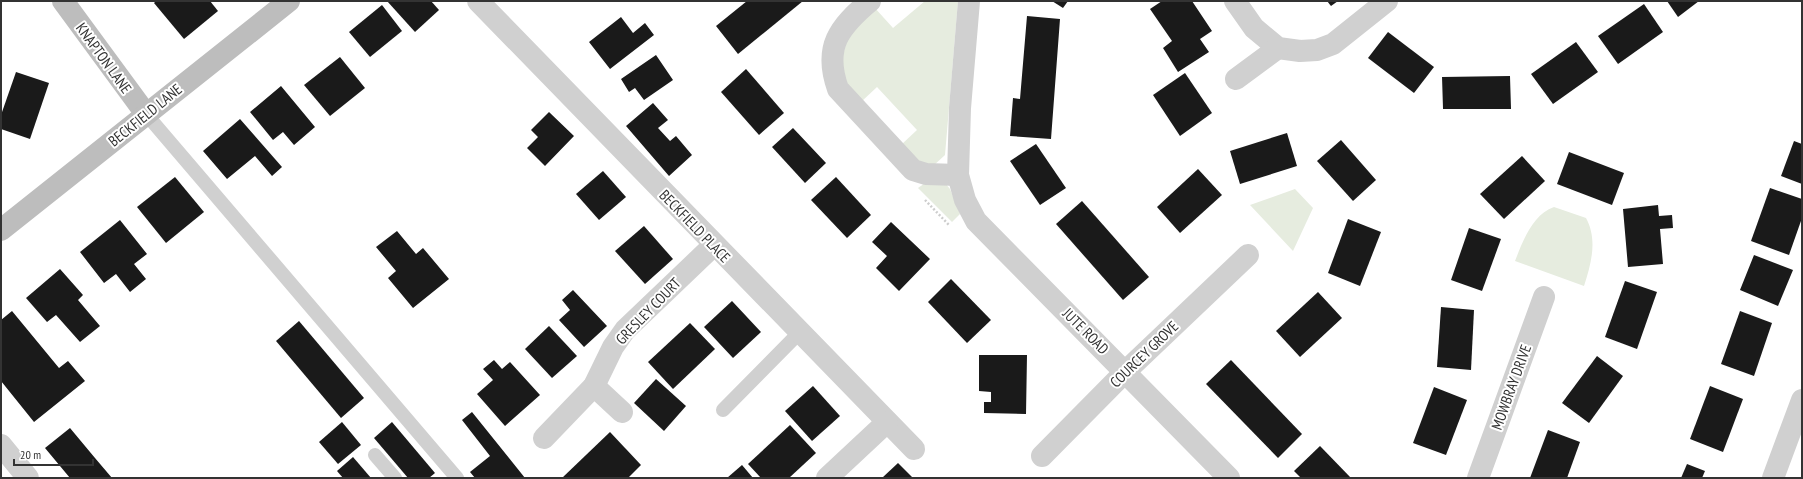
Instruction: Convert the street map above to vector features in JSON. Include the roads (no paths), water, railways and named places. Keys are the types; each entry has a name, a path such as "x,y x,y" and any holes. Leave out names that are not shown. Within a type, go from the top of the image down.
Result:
{"street":[{"name":"KNAPTON LANE","path":"63,1 146,114"},
{"name":"BECKFIELD LANE","path":"1,230 289,1"},
{"name":"BECKFIELD PLACE","path":"478,1 799,333 914,449"},
{"path":"870,1 855,14 839,32 832,52 832,72 838,89 913,170 926,174 958,175"},
{"name":"JUTE ROAD","path":"969,1 960,108 958,175 965,200 976,221 1229,478"},
{"path":"1234,1 1254,28 1278,48 1300,51 1317,50 1333,44 1387,1"},
{"path":"1236,79 1278,48"},
{"name":"GRESLEY COURT","path":"544,438 594,386 613,347 625,330 714,245"},
{"name":"COURCEY GROVE","path":"1042,456 1248,254"},
{"name":"MOWBRAY DRIVE","path":"1478,478 1544,297"},
{"path":"594,386 622,412"},
{"path":"1773,478 1802,400"},
{"path":"827,478 887,422"},
{"path":"1,444 28,478"}],"lane":[{"path":"146,114 457,478"},
{"path":"723,410 799,333"},
{"path":"375,455 395,478"}]}
